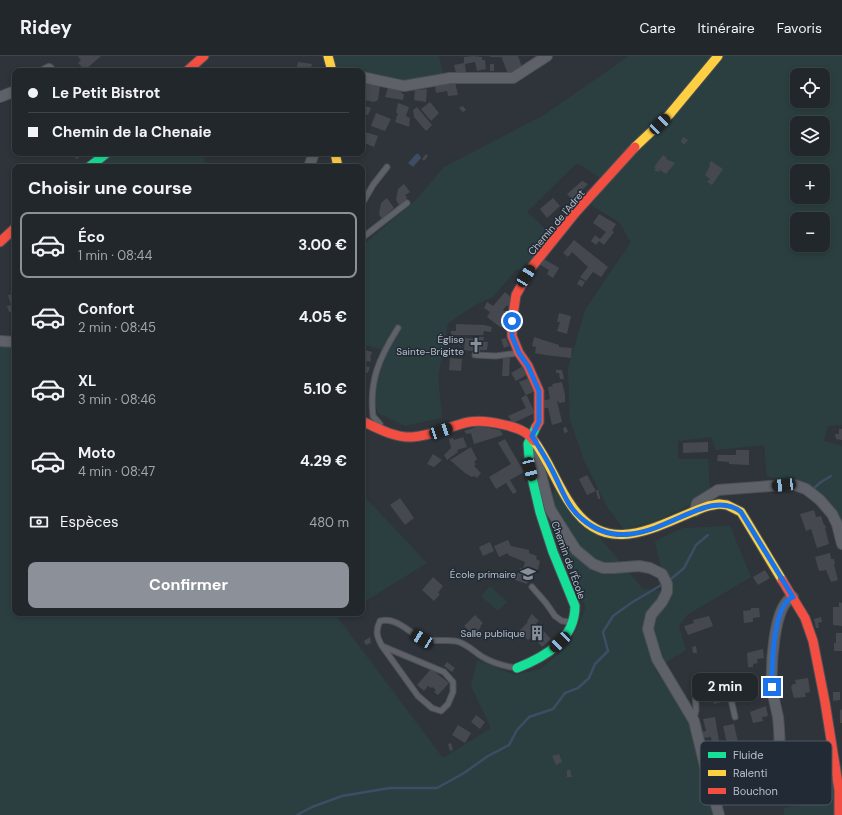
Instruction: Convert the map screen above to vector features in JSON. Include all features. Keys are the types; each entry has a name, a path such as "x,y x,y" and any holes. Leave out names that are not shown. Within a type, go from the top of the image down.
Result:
{"street":[{"path":"190,68 204,56"},
{"path":"328,56 331,68"},
{"path":"365,78 404,86 450,78 513,78 547,56"},
{"name":"Chemin de l'Adret","path":"530,440 539,422 539,391 528,366 519,353 512,336 516,295 531,268 576,212 611,175 630,152 669,115 718,56"},
{"path":"0,97 12,92"},
{"path":"93,164 103,156"},
{"path":"0,242 12,231"},
{"path":"0,341 12,342"},
{"path":"365,422 379,429 410,437 433,434 465,423 477,421 489,421 514,427 530,440 547,459 572,509 582,519 595,527 615,534 636,534 659,527 698,510 721,504 736,508 741,512 753,530 774,568 805,618 813,641 831,741"},
{"path":"530,440 537,459 550,509 576,550 593,564 603,568 639,566 650,568 662,574 667,584 666,592 662,602 651,615 648,629 657,660 694,720 700,745"},
{"name":"Chemin de l'École","path":"517,668 546,655 566,636 572,623 575,610 575,606 563,575 552,552 540,512 530,469 530,440"},
{"path":"698,510 697,503 718,490 795,485 806,489 820,500 832,514 837,524 842,544"},
{"path":"779,741 778,719 772,687 772,663 775,634 782,609 793,597"},
{"path":"832,749 838,790 839,815"},
{"path":"716,805 719,815"}],"lane":[{"path":"365,199 373,185 387,168"},
{"path":"365,236 407,202"},
{"path":"379,429 380,424 373,416 372,386 382,356 398,328"},
{"path":"475,355 496,356 519,353"},
{"path":"532,587 555,616 562,621 572,623"},
{"path":"382,646 444,672 453,682 453,692 448,704 441,711 432,708 418,696 382,646 378,639 377,628 380,621 387,620 396,622 422,639 456,641 500,666 517,668"},
{"path":"694,720 696,710 695,683 705,678 719,677 728,686 735,717"}],"green space":[{"path":"334,56 439,56 443,75 408,81 392,80 365,75 365,68 337,68"},
{"path":"629,56 842,56 842,425 828,426 824,441 842,446 842,536 811,489 767,476 764,445 716,450 711,437 678,441 678,459 708,459 710,490 688,506 653,522 624,529 607,507 584,460 570,420 568,368 585,310 631,242 619,222 591,205 607,183 581,165 576,164 527,212 552,235 523,269 516,270 493,297 475,305 448,323 438,377 442,418 405,426 378,413 375,389 387,351 365,345 365,243 417,199 444,167 544,115"},
{"path":"110,156 204,156 205,164 100,164"},
{"path":"0,345 12,346 12,616 341,616 338,618 443,758 491,728 471,686 477,660 515,675 540,669 569,645 586,608 544,514 556,486 643,589 666,591 655,541 683,528 730,526 751,577 687,615 679,626 686,650 655,669 692,724 700,757 700,805 712,805 714,815 0,815"},
{"path":"365,497 427,563 365,601"},
{"path":"490,586 507,602 498,611 481,596"},
{"path":"842,765 842,815 784,815 784,808 800,805 832,805 832,777"}],"water":[{"path":"416,154 419,154 421,158 413,167 408,163"}],"building":[{"path":"101,56 87,68 83,68 78,63 81,60 78,57"},
{"path":"501,56 501,57 490,57"},
{"path":"501,56 518,56 522,67 508,74"},
{"path":"464,57 482,57 482,60 485,60 486,69 477,71 475,62 465,64 466,73 456,73 454,65 464,63"},
{"path":"298,62 312,64 311,68 297,68"},
{"path":"490,64 494,64 494,71 490,71"},
{"path":"365,82 380,86 378,100 374,102 365,100"},
{"path":"455,82 458,95 448,96 447,91 436,93 435,86"},
{"path":"388,88 400,91 404,95 403,100 385,97"},
{"path":"427,89 426,102 414,100 415,90"},
{"path":"430,102 439,113 431,121 421,109"},
{"path":"398,103 409,107 406,116 410,118 409,127 395,122 398,113 396,113"},
{"path":"365,106 371,108 368,115 365,114"},
{"path":"463,106 466,110 463,112 459,108"},
{"path":"417,107 432,125 426,131 414,117 413,110"},
{"path":"376,113 391,119 385,131 371,126"},
{"path":"365,132 378,136 374,147 365,143"},
{"path":"683,137 688,140 684,145 681,141"},
{"path":"426,154 428,156 424,161 422,159"},
{"path":"663,155 667,158 666,159 675,163 666,174 660,170 658,172 654,170 656,168 654,167"},
{"path":"74,156 82,156 76,159"},
{"path":"711,161 723,169 712,185 707,182 710,179 705,175"},
{"path":"582,181 588,184 572,200 567,194"},
{"path":"404,184 410,192 405,195 407,197 406,200 399,205 396,200 398,189"},
{"path":"387,198 394,208 382,219 379,214 381,203"},
{"path":"553,198 560,206 547,218 540,209"},
{"path":"599,214 616,224 612,231 614,232 604,245 599,241 596,245 591,241 595,235 600,239 606,232 593,223"},
{"path":"574,240 608,267 601,277 593,272 586,281 580,277 588,267 572,252 568,257 563,253"},
{"path":"544,259 559,268 553,278 547,274 549,270 539,264"},
{"path":"580,279 585,282 582,287 577,284"},
{"path":"505,292 512,298 509,307 507,305 503,310 510,317 504,328 500,327 487,317 490,312 484,308 487,302 493,306"},
{"path":"12,294 12,312 9,312 7,306 11,305 8,295"},
{"path":"559,313 571,316 567,334 557,331 560,322 557,322"},
{"path":"456,324 484,325 492,327 491,332 484,331 483,335 451,335 451,331 456,331"},
{"name":"Église Sainte-Brigitte","path":"478,337 484,337 483,342 488,342 487,350 480,350 480,352 464,350 465,338 478,339"},
{"path":"534,337 559,345 559,347 572,348 571,358 535,353 536,347 532,346"},
{"path":"506,338 509,346 504,348 501,339"},
{"path":"365,350 372,352 370,362 367,361 366,366 370,367 368,373 365,372"},
{"path":"450,358 462,359 461,371 449,370"},
{"path":"503,358 510,358 509,376 502,376"},
{"path":"523,366 528,374 516,381 511,373"},
{"path":"556,370 562,370 564,379 560,379 559,373 556,373"},
{"path":"530,378 536,391 526,395 519,382"},
{"path":"562,382 565,402 559,403 557,401 562,422 552,425 548,408 542,408 542,401 550,399 548,387 553,386 552,384"},
{"path":"526,395 535,413 513,423 508,416 526,408 521,398"},
{"path":"479,426 500,430 503,435 474,444 471,433 467,434 464,431"},
{"path":"566,427 568,432 564,433 563,428"},
{"path":"839,429 842,429 842,440 836,439 835,434 839,434"},
{"path":"463,437 467,447 457,450 458,452 447,460 444,455 451,448 449,439 453,438 454,440"},
{"path":"505,439 524,472 510,480 517,492 513,494 506,483 496,489 489,477 511,464 498,443"},
{"path":"708,442 708,452 683,453 683,443"},
{"path":"471,447 477,459 474,462 476,464 474,466 481,473 477,478 465,473 450,460"},
{"path":"736,450 749,450 749,465 729,464 729,462 717,461 718,455 736,455"},
{"path":"433,454 442,460 434,467 427,464"},
{"path":"587,475 596,491 587,495 579,479"},
{"path":"598,489 600,499 598,499 596,491"},
{"path":"400,498 414,518 405,525 390,505"},
{"path":"814,510 816,517 821,516 825,525 829,544 817,548 811,529 806,531 800,514"},
{"path":"508,540 511,546 529,550 529,553 537,556 536,559 540,561 538,570 530,567 528,571 531,571 527,584 515,580 520,568 523,569 525,562 508,555 508,553 499,557 494,546"},
{"path":"490,542 494,551 483,556 479,547"},
{"path":"830,553 831,559 834,559 838,580 831,582 826,570 819,571 815,557"},
{"path":"765,570 770,578 758,585 753,577"},
{"path":"433,577 443,586 438,593 440,594 434,601 422,590"},
{"path":"839,602 842,603 842,626 833,625 833,607 839,607"},
{"path":"751,608 759,608 760,617 753,618 753,622 744,623 743,611 751,610"},
{"name":"Salle publique","path":"532,614 539,621 536,623 551,639 542,647 533,636 528,640 519,631 528,622 527,621"},
{"path":"475,615 483,623 474,635 464,626"},
{"path":"709,616 713,626 688,635 684,626 694,623 693,620"},
{"path":"821,617 822,622 818,623 819,628 816,628 814,619"},
{"path":"836,633 842,633 842,651 834,651"},
{"path":"370,637 371,643 366,645 364,641"},
{"path":"696,646 697,653 693,653 692,647"},
{"path":"763,649 764,658 757,659 758,663 753,664 753,667 748,667 747,653"},
{"path":"447,662 455,668 452,672 444,666"},
{"path":"431,669 449,683 438,695 434,692 436,690 432,687 431,688 428,686 424,691 417,685"},
{"path":"808,678 810,692 805,693 806,697 794,698 791,687 793,684 796,684 795,680"},
{"path":"721,684 725,701 714,704 712,695 711,696 711,687"},
{"path":"833,692 840,692 840,700 833,701"},
{"path":"766,706 768,716 762,717 763,721 753,723 750,712"},
{"path":"840,709 842,710 842,723 840,723"},
{"path":"476,715 485,722 480,729 471,722"},
{"path":"715,717 719,741 712,741 711,737 703,738 702,732 706,731 703,719"},
{"path":"734,724 738,741 726,741 723,726"},
{"path":"458,725 471,733 465,743 452,735"},
{"path":"451,743 453,750 450,751 448,744"},
{"path":"559,754 562,762 556,765 552,756"},
{"path":"567,770 570,770 572,777 567,777"}],"waterway":[{"path":"812,490 831,476"},
{"path":"671,579 684,568 696,545 708,535"},
{"path":"297,815 312,807 342,796 390,788 437,788 464,773 488,756 509,745 517,730 529,717 553,709 565,693 578,688 589,678 595,664 608,651 603,632 613,616 631,603 663,584"}],"traffic: fast":[{"path":"93,164 103,156"},
{"path":"517,668 548,653 564,638 574,618 575,606 553,552 540,512 530,469 528,444 536,427"}],"traffic: slow":[{"path":"328,56 331,68"},
{"path":"635,147 669,115 718,56"},
{"path":"336,156 337,164"},
{"path":"534,441 571,505 586,522 602,531 619,535 636,533 654,528 708,506 719,504 727,505 741,512 782,580"}],"traffic: jam":[{"path":"190,68 204,56"},
{"path":"536,427 539,422 539,391 528,366 519,353 512,336 512,321 516,295 531,268 576,212 635,147"},
{"path":"0,242 12,231"},
{"path":"365,422 399,436 412,437 427,435 454,426 478,421 500,424 518,429 525,432 534,441"},
{"path":"782,580 805,618 813,641 831,741"},
{"path":"832,746 839,790 839,815"}],"place":[{"name":"Église Sainte-Brigitte","path":"476,345"},
{"name":"École primaire","path":"528,574"},
{"name":"Salle publique","path":"537,633"}],"route":[{"path":"512,321 512,336 519,353 528,366 539,391 539,422 532,436 547,459 572,509 582,519 595,527 622,535 636,534 659,527 688,513 714,505 729,505 741,512 793,597 782,609 775,634 772,663 772,687"}]}
